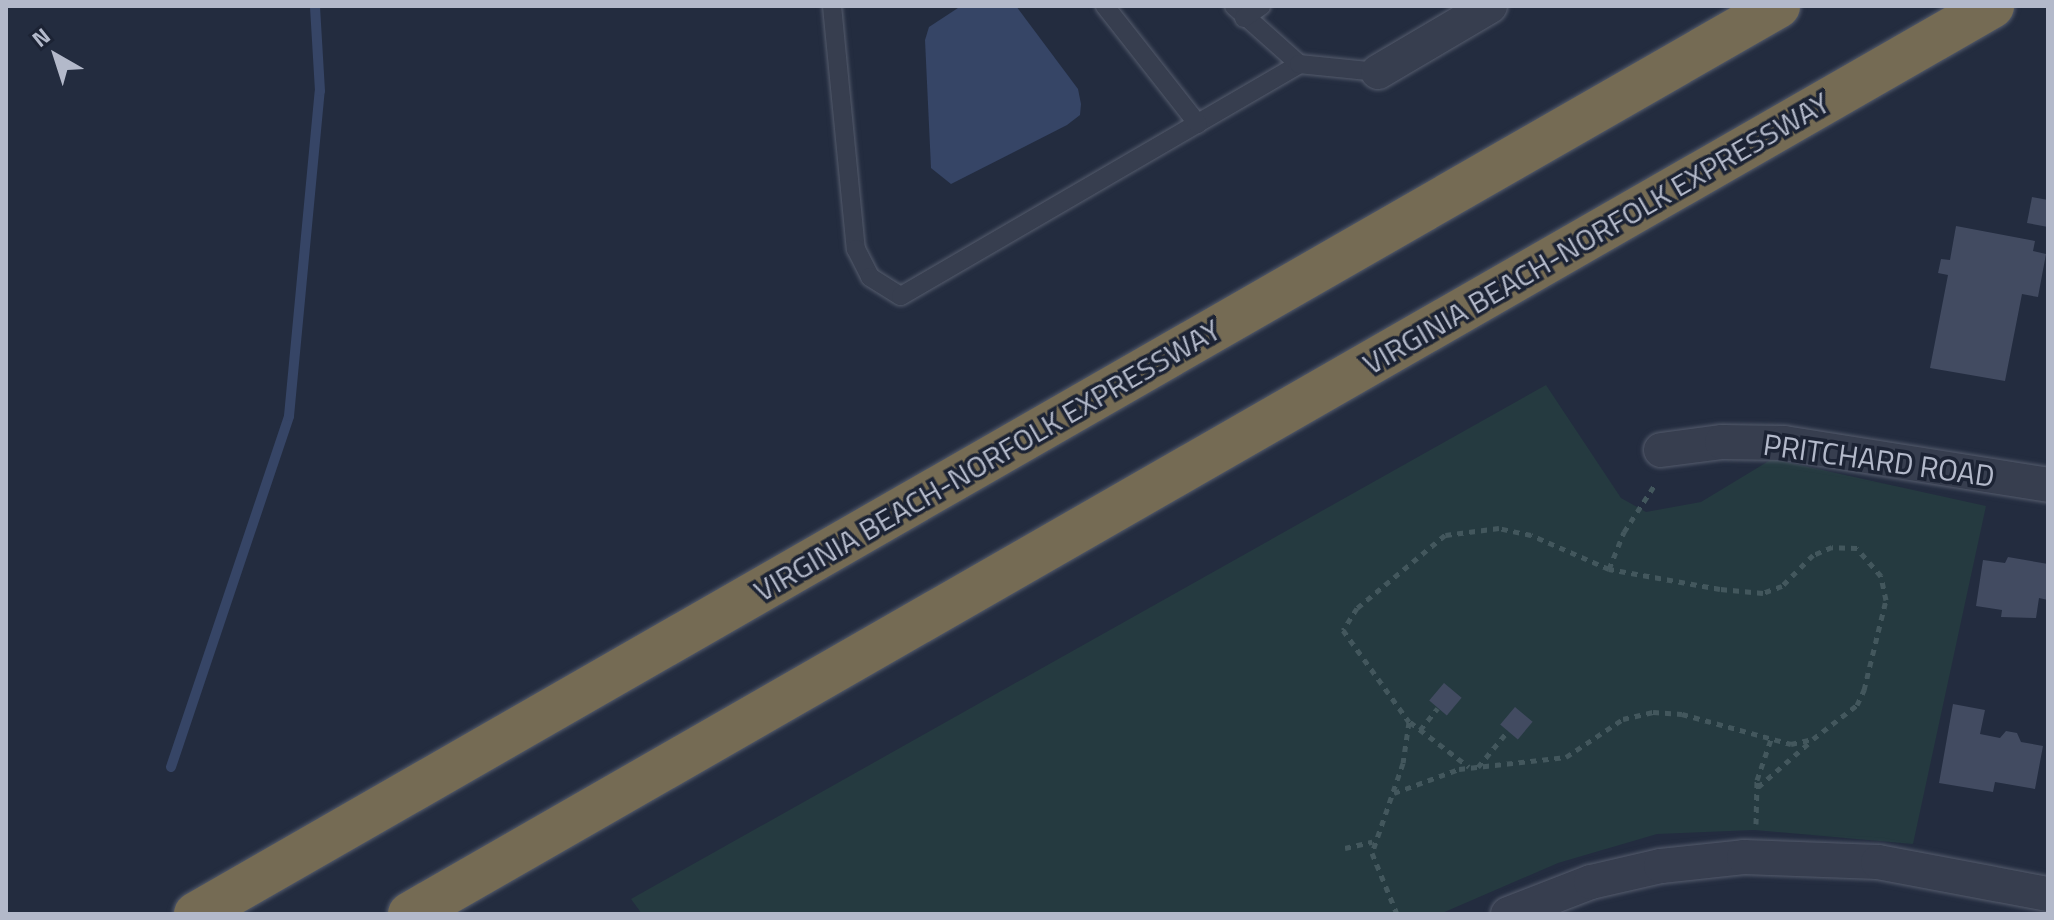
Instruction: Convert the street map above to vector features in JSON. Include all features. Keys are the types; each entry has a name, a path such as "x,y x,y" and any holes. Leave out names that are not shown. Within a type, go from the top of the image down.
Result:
{"highway":[{"name":"VIRGINIA BEACH-NORFOLK EXPRESSWAY","path":"196,914 1778,6"},
{"name":"VIRGINIA BEACH-NORFOLK EXPRESSWAY","path":"410,914 1992,6"}],"street":[{"path":"1378,72 1490,6"},
{"name":"PRITCHARD ROAD","path":"1661,450 1722,442 1784,443 2048,485"},
{"path":"1508,914 1619,876 1755,857 1878,862 2048,894"}],"lane":[{"path":"832,6 856,249 870,277 901,296 1299,64"},
{"path":"1105,6 1198,124"},
{"path":"1239,12 1261,6"},
{"path":"1239,12 1299,64 1378,72"}],"path":[{"path":"1609,569 1624,532 1653,492 1661,450"},
{"path":"1474,768 1409,722 1343,630 1357,608 1445,535 1499,528 1531,535 1609,569 1689,586 1763,593 1782,586 1813,555 1832,547 1857,548 1881,576 1886,600 1857,705 1757,788"},
{"path":"1420,730 1438,708"},
{"path":"1394,793 1474,768 1566,757 1623,719 1653,712 1682,714 1791,744 1813,739"},
{"path":"1397,914 1372,862 1372,842 1394,793 1409,722"},
{"path":"1474,768 1508,731"},
{"path":"1755,857 1757,788 1771,739"},
{"path":"1345,848 1372,842"}],"green space":[{"path":"1546,385 1621,498 1646,512 1701,502 1772,459 1986,506 1913,844 1754,830 1657,834 1558,863 1440,914 642,914 631,899"}],"water":[{"path":"961,6 1016,6 1078,89 1081,104 1080,115 1067,125 951,184 931,168 925,40 929,27"}],"building":[{"path":"2032,197 2048,200 2048,227 2027,223"},
{"path":"1956,226 2035,241 2033,251 2046,254 2038,297 2022,294 2005,381 1930,368 1948,275 1938,273 1941,259 1950,260"},
{"path":"2008,557 2048,564 2048,600 2039,598 2036,618 2001,617 2002,610 1976,606 1983,560 2005,563"},
{"path":"1444,683 1462,698 1447,715 1429,701"},
{"path":"1953,704 1985,710 1980,734 2000,738 2006,731 2017,733 2021,742 2043,746 2035,789 1995,782 1993,792 1939,783"},
{"path":"1515,707 1533,722 1518,739 1500,725"}],"waterway":[{"path":"171,767 289,416 320,91 315,6"}]}
